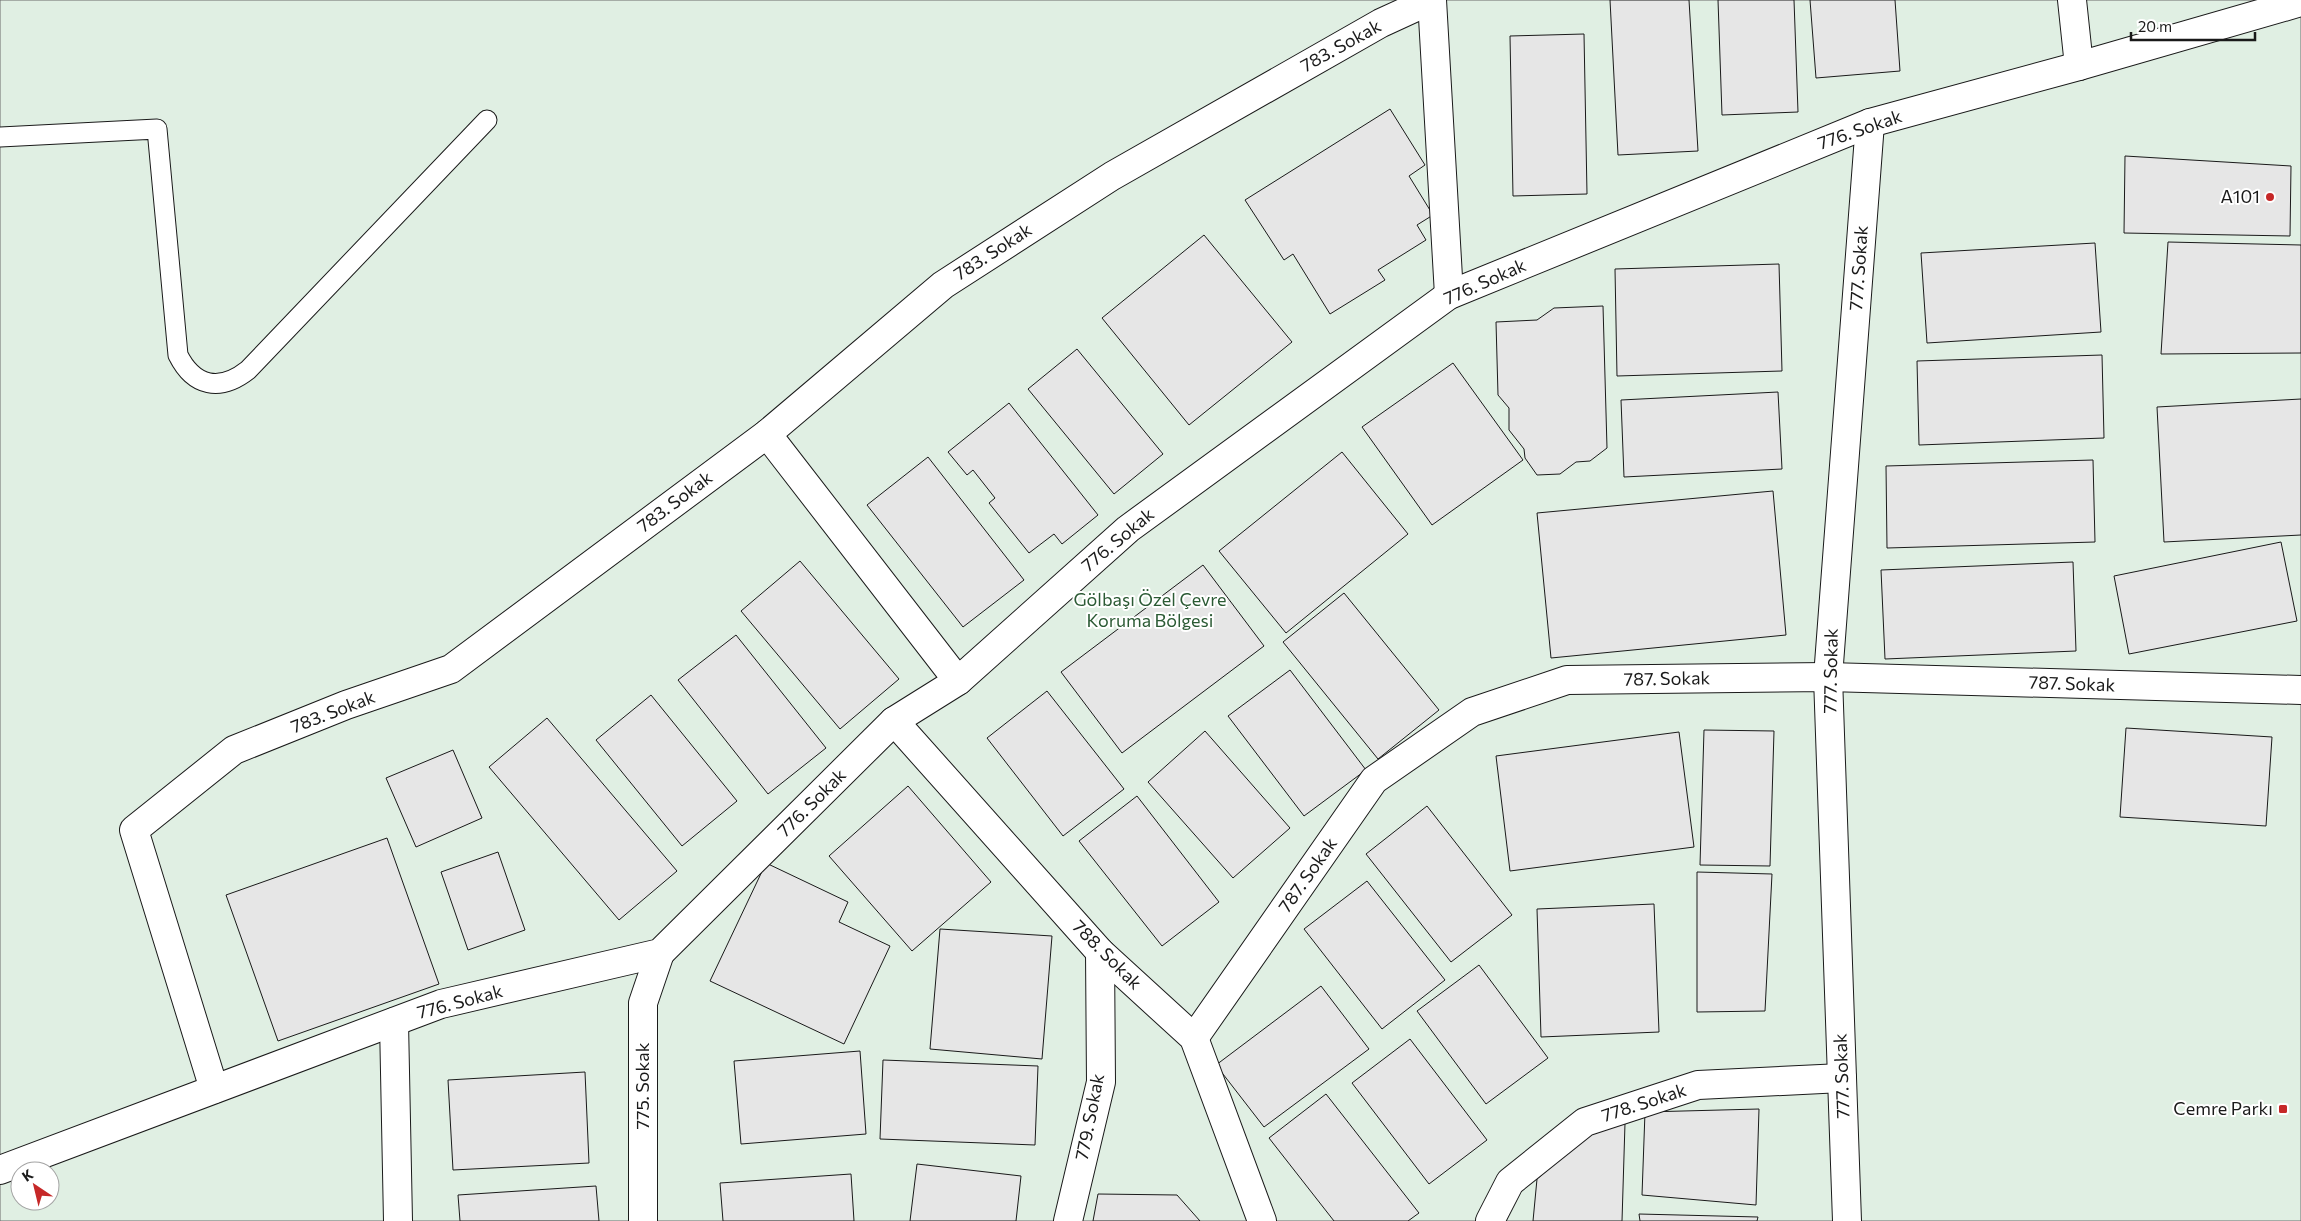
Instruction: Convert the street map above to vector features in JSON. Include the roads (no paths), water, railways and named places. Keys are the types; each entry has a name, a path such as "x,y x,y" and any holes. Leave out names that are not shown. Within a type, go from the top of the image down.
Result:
{"street":[{"path":"1431,0 1449,295"},
{"name":"783. Sokak","path":"214,1089 134,830 234,750 346,705 451,669 766,434 943,285 1112,176 1381,23 1431,0"},
{"path":"2072,0 2079,66"},
{"name":"776. Sokak","path":"0,1170 441,1004 660,953 894,721 958,681 1128,529 1449,295 1870,123 2079,66 2301,2"},
{"name":"777. Sokak","path":"1847,1221 1828,677 1870,123"},
{"path":"766,434 958,681"},
{"name":"787. Sokak","path":"1194,1038 1374,780 1472,712 1567,680 1828,677 2301,690"},
{"name":"788. Sokak","path":"894,721 1100,952 1194,1038 1262,1221"},
{"name":"779. Sokak","path":"1068,1221 1101,1082 1100,952"},
{"name":"775. Sokak","path":"643,1221 644,1003 660,953"},
{"path":"394,1022 398,1221"},
{"name":"778. Sokak","path":"1490,1221 1510,1182 1586,1122 1698,1085 1842,1078"}],"lane":[{"path":"0,137 157,128 178,355 185,368 197,378 217,383 237,378 248,370 487,120"}],"place":[{"name":"A101","path":"2270,197"},
{"name":"Cemre Parkı","path":"2283,1109"}],"park label":[{"name":"Gölbaşı Özel Çevre Koruma Bölgesi","path":"1150,610"}]}
